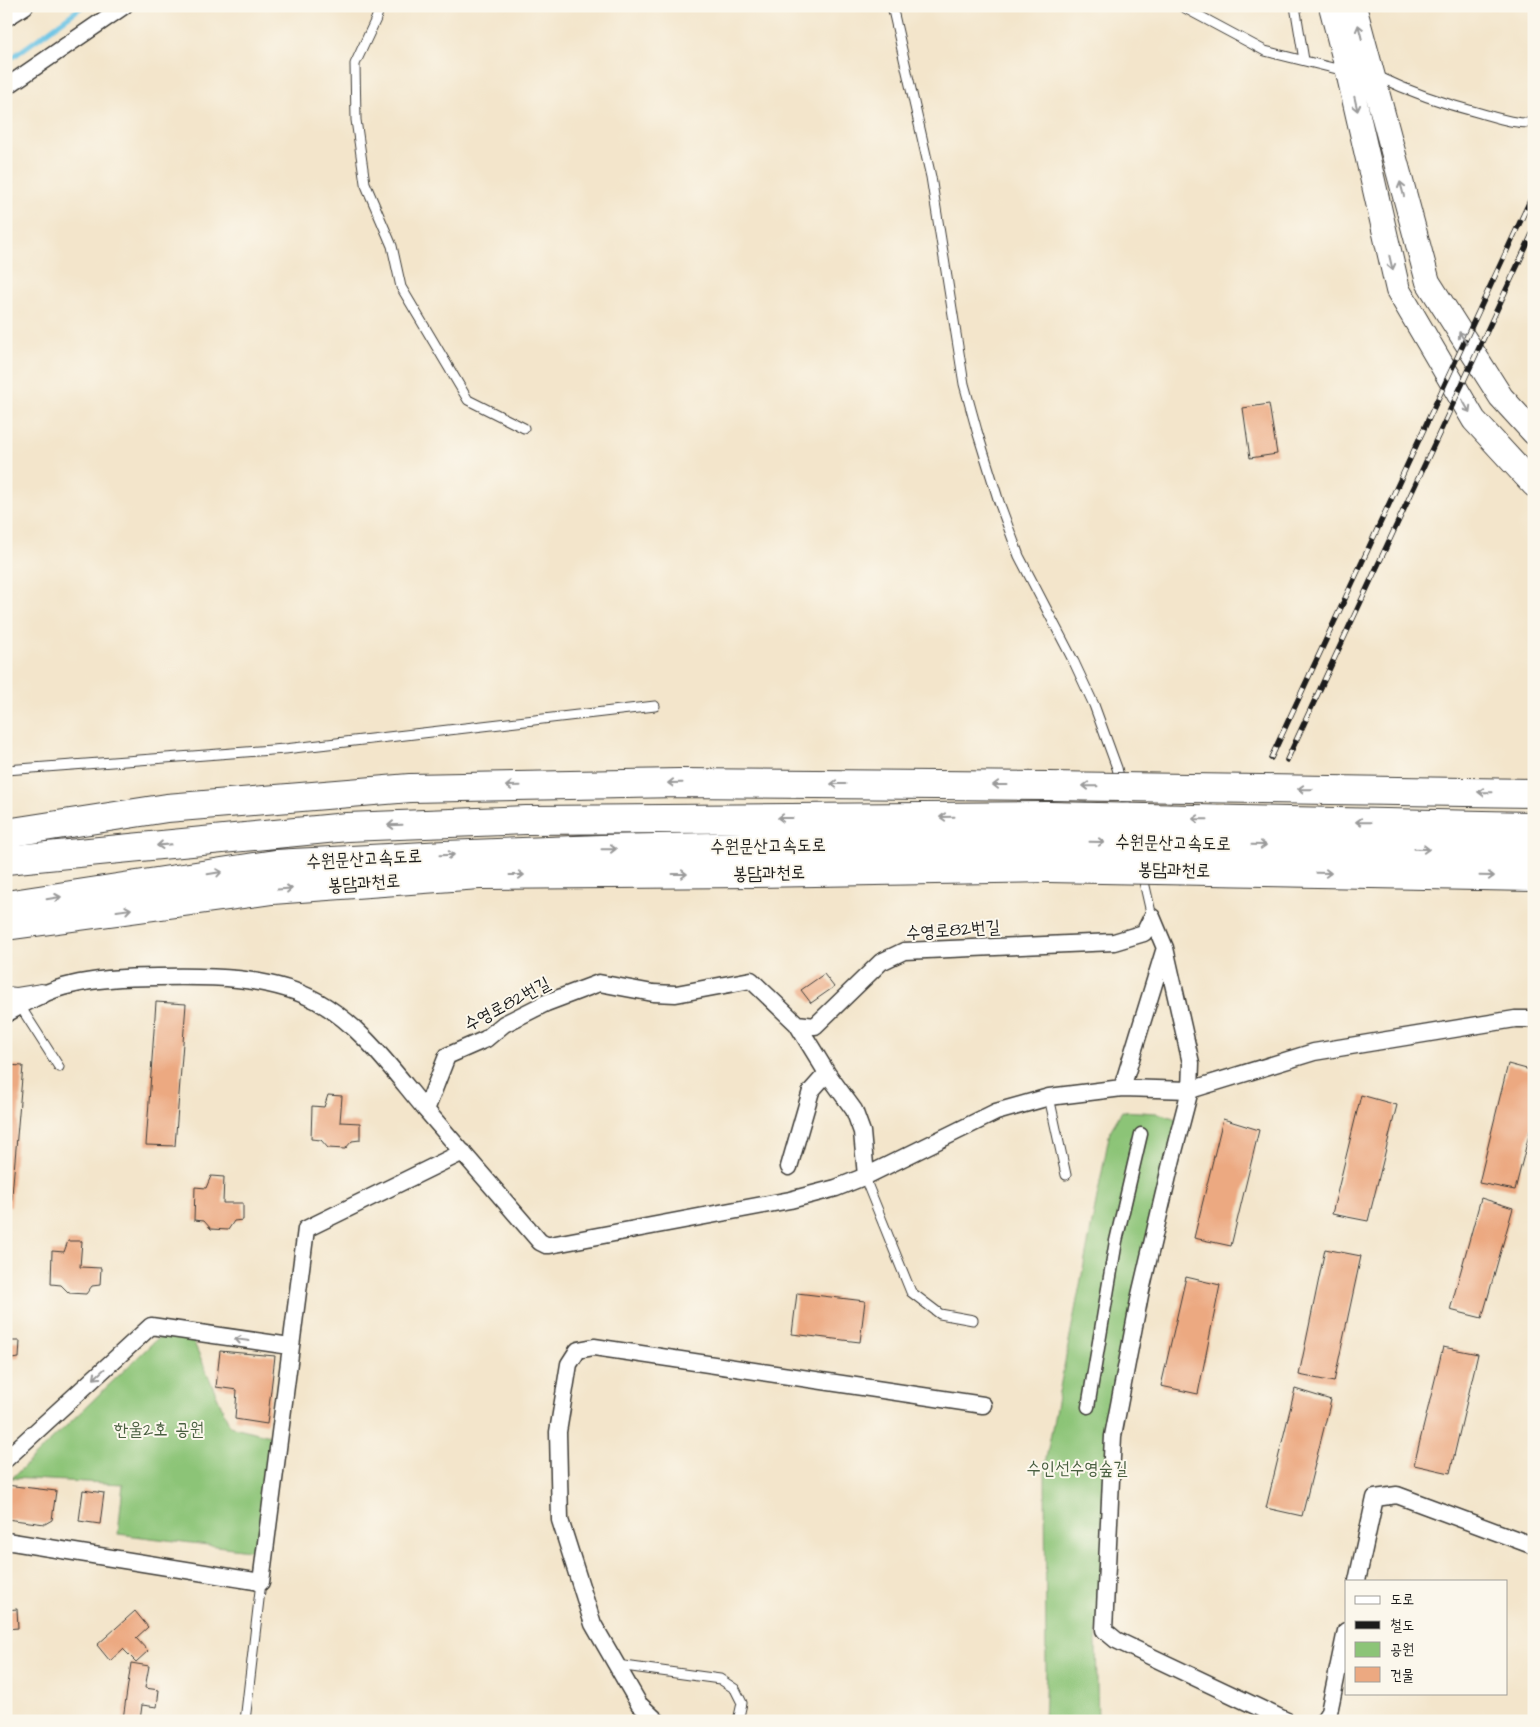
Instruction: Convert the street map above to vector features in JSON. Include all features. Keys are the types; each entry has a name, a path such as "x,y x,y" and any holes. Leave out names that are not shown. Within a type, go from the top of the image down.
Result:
{"highway":[{"path":"6,833 167,808 410,788 679,783 1534,793"},
{"name":"수원문산고속도로","path":"6,860 357,827 526,820 1048,828 1534,826"},
{"name":"수원문산고속도로","path":"6,906 275,864 1048,828 1534,851"},
{"name":"봉담과천로","path":"6,926 272,890 479,875 754,874 1048,868 1534,877"}],"main road":[{"path":"1331,6 1360,72 1428,282 1501,397 1534,432"},
{"path":"1354,6 1360,72 1398,290 1474,420 1534,485"}],"street":[{"path":"6,18 25,6"},
{"path":"6,87 124,6"},
{"path":"1152,917 1165,948 1191,1063 1190,1090 1140,1295 1113,1436 1104,1630 1116,1640 1284,1720"},
{"name":"수영로82번길","path":"426,1110 447,1056 486,1039 504,1024 546,1003 599,983 653,993 676,994 751,980 797,1024 815,1026 881,962 904,951 1114,942 1144,933 1152,917"},
{"path":"1122,1088 1165,948"},
{"path":"11,1006 16,998 41,994 72,984 121,977 201,976 249,981 296,991 318,1002 361,1035 540,1242 546,1245 790,1200 836,1188 866,1176 996,1112 1049,1097 1122,1088 1190,1090 1314,1052 1515,1019 1534,1019"},
{"path":"797,1024 827,1073 854,1110 862,1132 866,1176"},
{"path":"789,1167 811,1091 827,1073"},
{"path":"1088,1408 1116,1241 1141,1134"},
{"path":"6,1541 262,1582 306,1229 463,1152"},
{"path":"6,1459 151,1326 290,1346"},
{"path":"658,1721 639,1704 593,1624 560,1520 558,1432 569,1364 578,1350 594,1347 983,1405"},
{"path":"1357,1580 1376,1498 1397,1495 1534,1546"},
{"path":"1323,1721 1329,1712 1345,1637"}],"lane":[{"path":"380,6 355,64 356,120 365,183 392,246 401,287 468,400 524,428"},
{"path":"892,6 932,178 964,384 977,431 999,502 1019,556 1094,705 1117,768 1152,917"},
{"path":"1181,6 1265,50 1360,72 1452,106 1521,124 1534,123"},
{"path":"1295,6 1304,60"},
{"path":"6,770 285,749 655,706"},
{"path":"11,1006 59,1067"},
{"path":"1049,1097 1066,1176"},
{"path":"866,1176 868,1186 911,1292 940,1314 973,1320"},
{"path":"245,1721 262,1582"},
{"path":"616,1665 720,1679 735,1689 742,1703 738,1721"}],"green space":[{"name":"수인선수영숲길","path":"1122,1111 1158,1113 1177,1119 1115,1381 1096,1643 1098,1721 1044,1721 1046,1669 1045,1464 1110,1131"},
{"name":"한울2호 공원","path":"162,1334 192,1338 230,1426 270,1436 257,1551 118,1534 123,1484 12,1478"}],"building":[{"path":"1269,404 1277,454 1250,458 1243,408"},
{"path":"824,974 834,987 811,1003 801,990"},
{"path":"156,1002 186,1004 175,1146 146,1145"},
{"path":"1508,1064 1534,1071 1534,1115 1515,1190 1479,1183"},
{"path":"6,1065 23,1066 11,1207 6,1207"},
{"path":"328,1095 342,1096 340,1122 360,1123 360,1140 352,1141 345,1149 328,1148 321,1140 311,1139 312,1106 324,1107"},
{"path":"1361,1095 1397,1105 1368,1221 1332,1214"},
{"path":"1223,1119 1259,1130 1231,1246 1194,1238"},
{"path":"211,1176 224,1177 223,1203 243,1203 243,1220 234,1221 228,1230 211,1229 204,1221 194,1220 195,1187 206,1188"},
{"path":"1481,1198 1513,1208 1482,1318 1450,1310"},
{"path":"68,1241 82,1241 80,1267 101,1268 100,1285 92,1286 86,1294 69,1293 61,1285 51,1284 52,1251 64,1252"},
{"path":"1325,1249 1361,1256 1334,1382 1299,1375"},
{"path":"1186,1277 1220,1285 1198,1394 1161,1386"},
{"path":"797,1293 865,1301 860,1342 792,1334"},
{"path":"6,1341 20,1341 19,1358 11,1359 6,1366"},
{"path":"1443,1347 1478,1354 1450,1473 1414,1465"},
{"path":"220,1351 275,1356 267,1424 235,1419 237,1390 216,1387"},
{"path":"1295,1389 1331,1400 1302,1516 1266,1508"},
{"path":"6,1485 56,1491 52,1520 45,1524 6,1519"},
{"path":"83,1490 104,1493 100,1524 79,1521"},
{"path":"17,1609 18,1628 6,1629 6,1610"},
{"path":"135,1611 148,1627 136,1638 148,1651 136,1662 123,1649 110,1661 97,1645"},
{"path":"131,1663 149,1666 145,1688 159,1690 157,1707 142,1705 140,1721 123,1719"}],"waterway":[{"path":"6,62 83,6"}],"railway":[{"path":"1271,758 1534,192"},
{"path":"1287,760 1534,230"}]}
